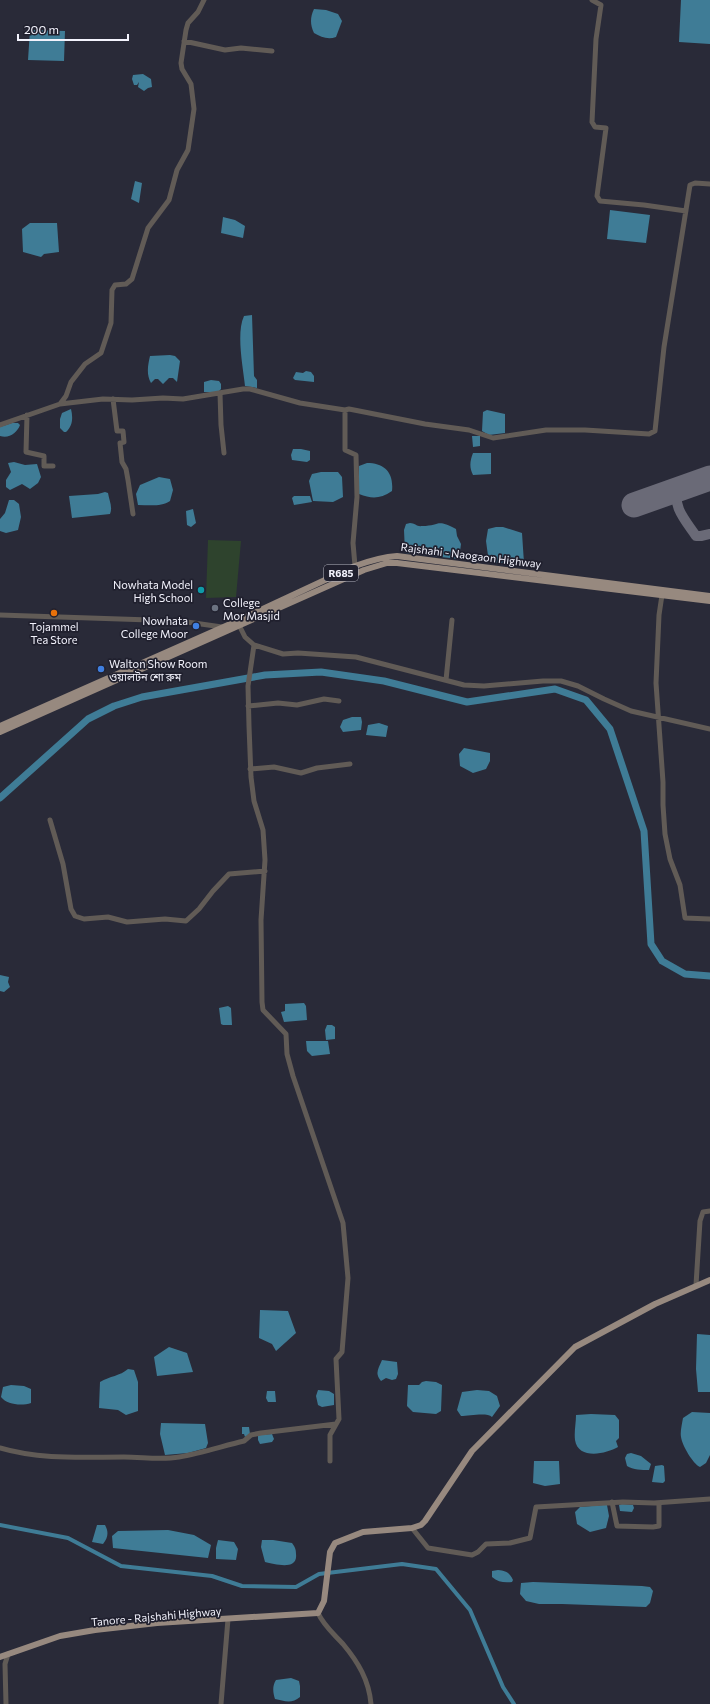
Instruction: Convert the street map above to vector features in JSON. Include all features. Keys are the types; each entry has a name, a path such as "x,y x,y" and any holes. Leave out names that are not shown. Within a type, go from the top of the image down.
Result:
{"main road":[{"name":"Rajshahi - Naogaon Highway","path":"0,726 187,645 239,625 313,589 355,566 374,559 397,556 650,591 662,595 710,601"},
{"name":"Rajshahi - Naogaon Highway","path":"0,732 187,645 222,627 313,589 376,566 397,563 650,591 710,596"},
{"path":"318,1613 324,1601 330,1552 335,1543 363,1532 412,1528 421,1525 460,1467 481,1441 575,1347 655,1304 710,1280"},
{"name":"Tanore - Rajshahi Highway","path":"0,1657 60,1636 95,1630 157,1623 318,1613"}],"street":[{"path":"60,404 66,396 71,382 85,364 101,353 111,323 112,290 115,285 126,284 132,279 148,228 169,200 177,170 188,150 194,109 191,84 182,69 181,63 188,23 198,12 204,0"},
{"path":"592,0 601,6 596,39 592,122 595,127 606,128 597,196 600,201 686,211"},
{"path":"184,41 225,50 241,48 272,51"},
{"path":"0,425 60,404 83,400 183,399 250,389 300,403 345,410 349,408 425,424 469,430 492,438 546,430 585,430 649,434 655,431 664,347 690,185 695,183 710,184"},
{"path":"220,393 224,453"},
{"path":"113,399 117,431 122,431 124,442 120,443 122,462 126,469 133,514"},
{"path":"345,410 345,450 356,455 357,497 353,543 355,566"},
{"path":"27,415 26,452 44,456 44,466 53,466"},
{"path":"662,595 656,655 658,716 664,782 663,805 665,834 670,859 680,886 684,918 710,919"},
{"path":"0,615 180,621 222,627"},
{"path":"446,680 452,620"},
{"path":"239,625 245,637 254,645 283,654 298,653 356,658 464,685 484,686 543,680 561,681 578,686 604,700 631,710 710,729"},
{"path":"254,645 248,686 248,706 250,770 254,801 263,830 265,871 261,927 261,977 264,1010 286,1034 287,1054 293,1076 343,1223 345,1238 348,1278 342,1352 336,1359 339,1419 330,1435 330,1461"},
{"path":"248,706 278,703 297,705 324,699 339,701"},
{"path":"250,770 274,767 301,773 317,768 350,764"},
{"path":"50,820 63,864 71,909 75,916 84,919 108,917 127,922 165,919 186,921 199,909 229,874 265,871"},
{"path":"696,1285 700,1221 703,1212 710,1211"},
{"path":"0,1448 25,1454 65,1457 130,1457 159,1459 180,1457 244,1441 251,1435 261,1433 336,1424"},
{"path":"412,1528 428,1548 472,1555 478,1552 486,1544 510,1543 530,1538 536,1507 612,1502 659,1503 710,1499"},
{"path":"612,1502 617,1526 629,1527 659,1526 659,1503"},
{"path":"318,1613 325,1626 343,1644 360,1668 369,1689 371,1704"},
{"path":"221,1704 228,1619"},
{"path":"6,1704 5,1664 8,1654"}],"green space":[{"path":"208,540 241,541 236,597 206,598"}],"water":[{"path":"681,0 710,0 710,44 679,42"},
{"path":"314,9 326,10 338,14 342,21 336,37 325,38 314,33 311,21"},
{"path":"30,30 65,31 64,61 28,60"},
{"path":"143,74 151,79 152,87 144,91 138,87 139,82 137,85 134,85 132,79 133,75"},
{"path":"135,181 142,183 139,203 131,199"},
{"path":"610,210 650,215 646,243 607,239"},
{"path":"223,217 235,220 245,226 243,238 221,233"},
{"path":"30,223 57,223 59,252 44,254 41,257 23,252 22,229"},
{"path":"252,315 254,376 257,380 257,388 245,386 240,341 240,331 244,316"},
{"path":"150,356 175,356 180,361 177,382 173,378 169,378 163,384 158,379 155,379 151,383 148,373"},
{"path":"306,371 311,372 314,376 314,382 295,380 293,378 296,372 303,373"},
{"path":"211,380 219,381 221,384 221,389 218,392 204,392 204,382"},
{"path":"71,409 71,424 68,430 64,432 60,428 60,419 62,413"},
{"path":"487,410 505,414 505,433 489,435 482,431 483,412"},
{"path":"12,423 18,423 20,425 17,431 6,437 0,436 0,427"},
{"path":"472,436 480,436 480,446 473,447"},
{"path":"293,449 310,451 310,460 307,462 292,460 291,455"},
{"path":"473,453 491,453 491,474 473,475 470,464"},
{"path":"14,462 25,465 37,464 41,477 38,483 30,489 22,484 10,490 6,487 6,480 11,472 8,463"},
{"path":"367,463 373,463 387,470 391,479 392,491 380,497 368,497 359,494 359,466"},
{"path":"321,472 338,472 342,477 343,497 333,502 313,501 309,481 312,474"},
{"path":"159,477 170,479 173,490 170,501 159,505 138,505 136,494 140,485"},
{"path":"105,492 108,493 111,509 110,514 72,518 69,496 98,494"},
{"path":"294,496 310,496 312,502 294,505 292,498"},
{"path":"9,500 14,500 19,504 21,517 18,530 6,533 0,531 0,519 5,513"},
{"path":"193,509 196,523 191,527 187,525 186,511"},
{"path":"410,523 420,526 428,526 441,523 456,529 457,536 461,544 459,559 405,553 404,530 406,524"},
{"path":"503,527 522,533 524,563 489,563 486,541 488,529"},
{"path":"352,717 361,717 361,730 343,732 340,727 343,720"},
{"path":"379,723 388,726 386,737 366,735 368,725"},
{"path":"464,748 490,753 490,761 486,769 473,773 460,766 459,754"},
{"path":"0,975 9,977 8,982 10,987 4,992 0,991"},
{"path":"304,1003 306,1006 307,1020 284,1022 281,1012 285,1011 285,1004"},
{"path":"228,1006 231,1008 232,1025 223,1025 221,1024 219,1008"},
{"path":"327,1025 332,1025 335,1027 335,1039 326,1040 325,1030"},
{"path":"306,1041 328,1041 330,1054 312,1056 307,1051"},
{"path":"260,1310 288,1311 296,1333 276,1351 272,1344 259,1338"},
{"path":"697,1334 710,1335 710,1392 698,1392 696,1369"},
{"path":"169,1347 187,1353 193,1372 157,1376 154,1357"},
{"path":"382,1360 397,1362 398,1374 396,1379 392,1380 386,1378 381,1381 377,1373"},
{"path":"128,1369 134,1370 138,1382 138,1411 126,1415 118,1410 99,1408 100,1382"},
{"path":"426,1381 436,1382 442,1385 441,1411 436,1414 413,1412 407,1406 408,1385 419,1385"},
{"path":"11,1385 24,1386 31,1389 31,1403 15,1404 4,1400 1,1397 3,1387"},
{"path":"318,1390 329,1391 334,1394 334,1405 322,1407 318,1405 316,1396"},
{"path":"477,1390 489,1391 497,1396 500,1406 492,1417 482,1414 461,1416 457,1410 462,1392"},
{"path":"267,1391 275,1391 276,1402 268,1402 266,1398"},
{"path":"692,1412 710,1413 710,1455 706,1463 700,1467 688,1454 681,1437 683,1418"},
{"path":"576,1415 615,1415 619,1420 619,1438 616,1441 618,1447 607,1452 593,1454 581,1451 575,1440"},
{"path":"161,1423 205,1424 208,1443 206,1448 188,1453 165,1455 160,1434"},
{"path":"242,1427 249,1427 250,1434 245,1437 244,1434 242,1434"},
{"path":"272,1434 274,1439 272,1442 260,1444 258,1435"},
{"path":"631,1453 641,1456 651,1464 649,1470 635,1469 627,1466 625,1458 627,1454"},
{"path":"534,1461 559,1461 560,1484 545,1486 533,1483"},
{"path":"655,1466 664,1466 665,1481 663,1483 652,1482"},
{"path":"607,1505 609,1516 606,1528 590,1532 577,1524 575,1512 580,1507"},
{"path":"619,1505 633,1505 634,1508 632,1512 620,1511"},
{"path":"97,1525 105,1525 107,1530 107,1537 103,1544 92,1542"},
{"path":"168,1530 194,1535 211,1545 208,1558 113,1548 112,1536 118,1531"},
{"path":"218,1540 234,1542 238,1549 236,1560 216,1559"},
{"path":"262,1540 292,1543 296,1549 296,1559 290,1565 265,1562 261,1547"},
{"path":"492,1571 505,1571 509,1574 513,1580 512,1582 501,1582 492,1577"},
{"path":"533,1582 642,1586 650,1587 653,1591 650,1603 646,1607 539,1604 526,1601 520,1594 521,1583"},
{"path":"291,1678 299,1681 300,1697 294,1701 275,1699 273,1690 276,1680"}],"waterway":[{"path":"0,798 88,719 114,706 142,697 265,675 321,672 384,681 467,702 555,689 586,700 610,729 644,831 651,944 662,961 685,974 710,976"},
{"path":"0,1525 68,1538 121,1566 212,1576 242,1586 296,1587 319,1574 402,1564 436,1569 470,1610 503,1687 514,1704"}],"taxiway":[{"path":"678,489 678,508 696,536 710,534"}],"runway":[{"path":"634,505 710,478"}],"place":[{"name":"Nowhata Model High School","path":"201,590"},
{"name":"College Mor Masjid","path":"215,608"},
{"name":"Tojammel Tea Store","path":"54,613"},
{"name":"Nowhata College Moor","path":"196,626"},
{"name":"Walton Show Room ওয়ালটন শো রুম","path":"101,669"}]}
